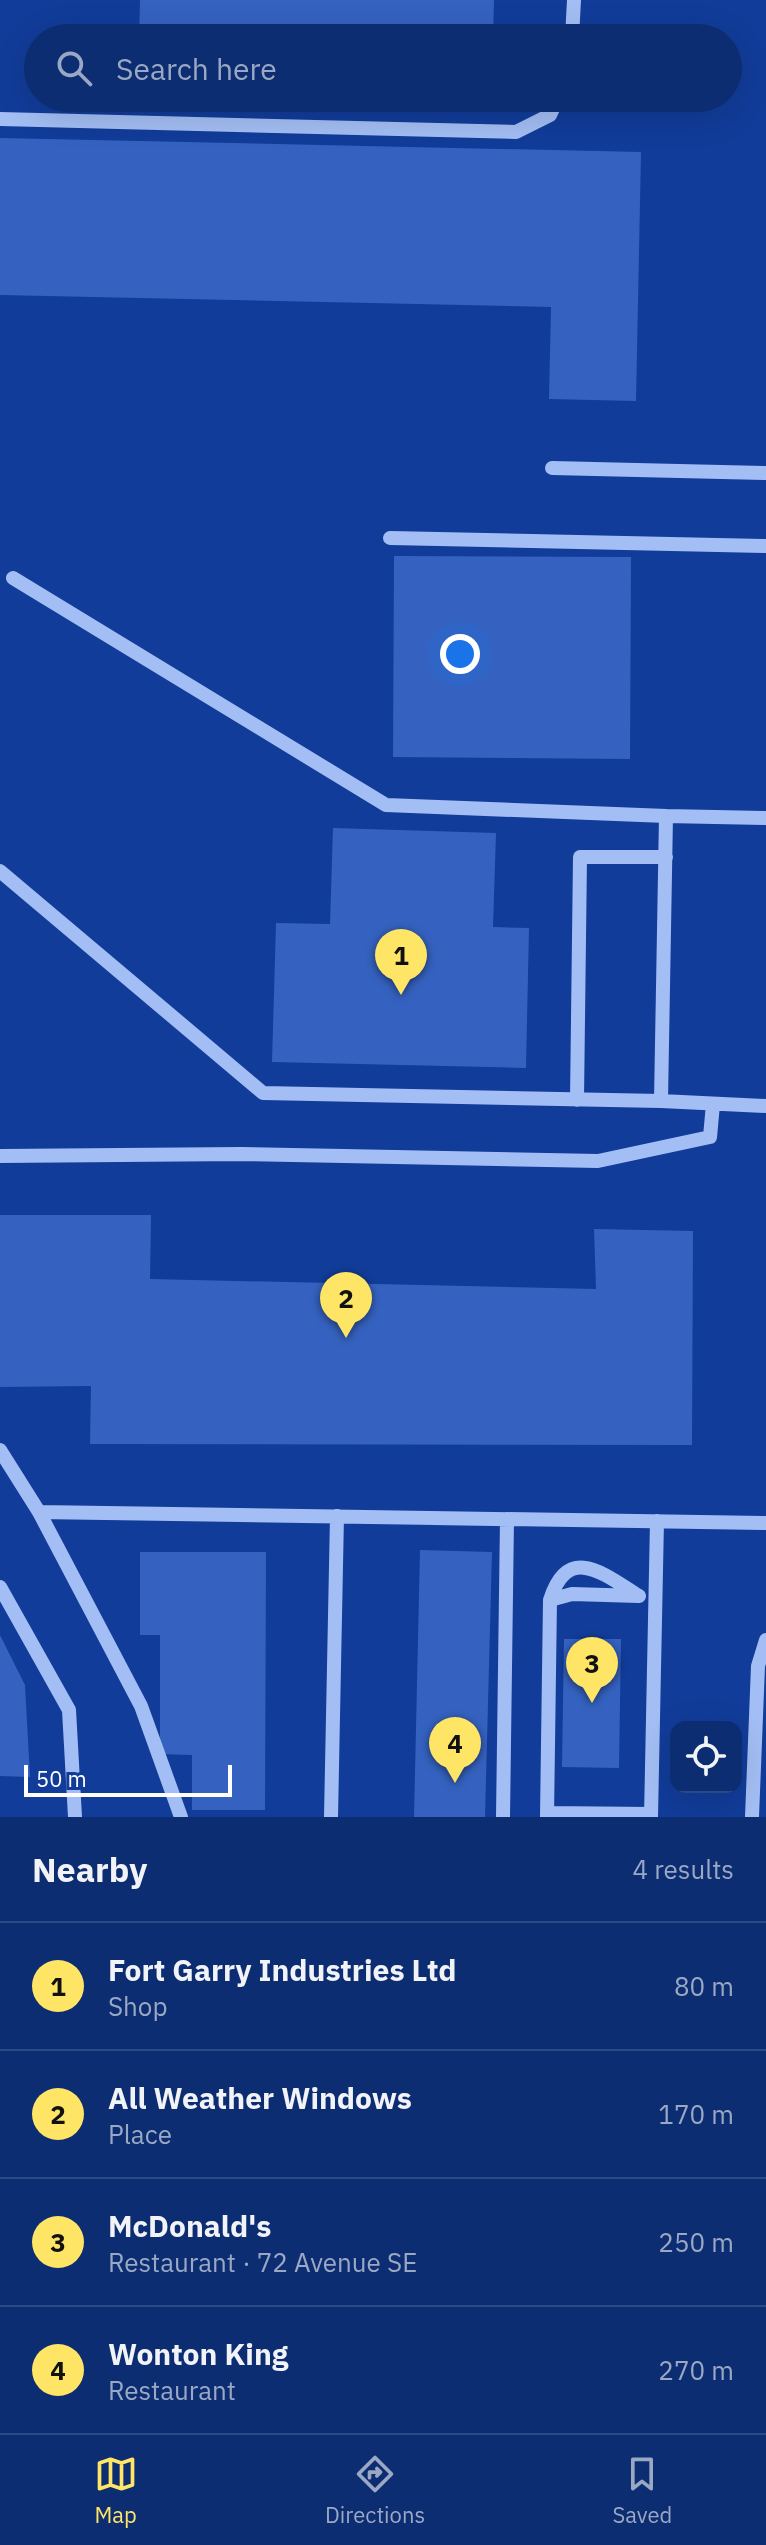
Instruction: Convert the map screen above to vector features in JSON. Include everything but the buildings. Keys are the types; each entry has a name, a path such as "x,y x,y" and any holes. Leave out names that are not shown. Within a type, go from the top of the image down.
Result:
{"street":[{"path":"573,24 574,0"},
{"path":"0,119 516,132 551,112"},
{"path":"552,468 766,473"},
{"path":"390,538 766,546"},
{"path":"13,578 386,805 766,818"},
{"path":"661,1101 666,816"},
{"path":"577,1100 580,857 666,857"},
{"path":"0,871 263,1093 766,1106"},
{"path":"0,1156 241,1154 598,1161 710,1137 713,1104"},
{"path":"0,1450 39,1512 141,1706 181,1817"},
{"path":"39,1512 766,1523"},
{"path":"331,1817 337,1516"},
{"path":"503,1817 507,1519"},
{"path":"639,1596 593,1569 580,1566 560,1577 550,1600 547,1815 651,1815 657,1521"},
{"path":"0,1587 69,1710 75,1817"},
{"path":"550,1600 572,1594 656,1596"},
{"path":"752,1817 758,1666 766,1640"}],"place":[{"name":"Fort Garry Industries Ltd","path":"401,995"},
{"name":"All Weather Windows","path":"346,1338"},
{"name":"McDonald's","path":"592,1703"},
{"name":"Wonton King","path":"455,1783"}]}
